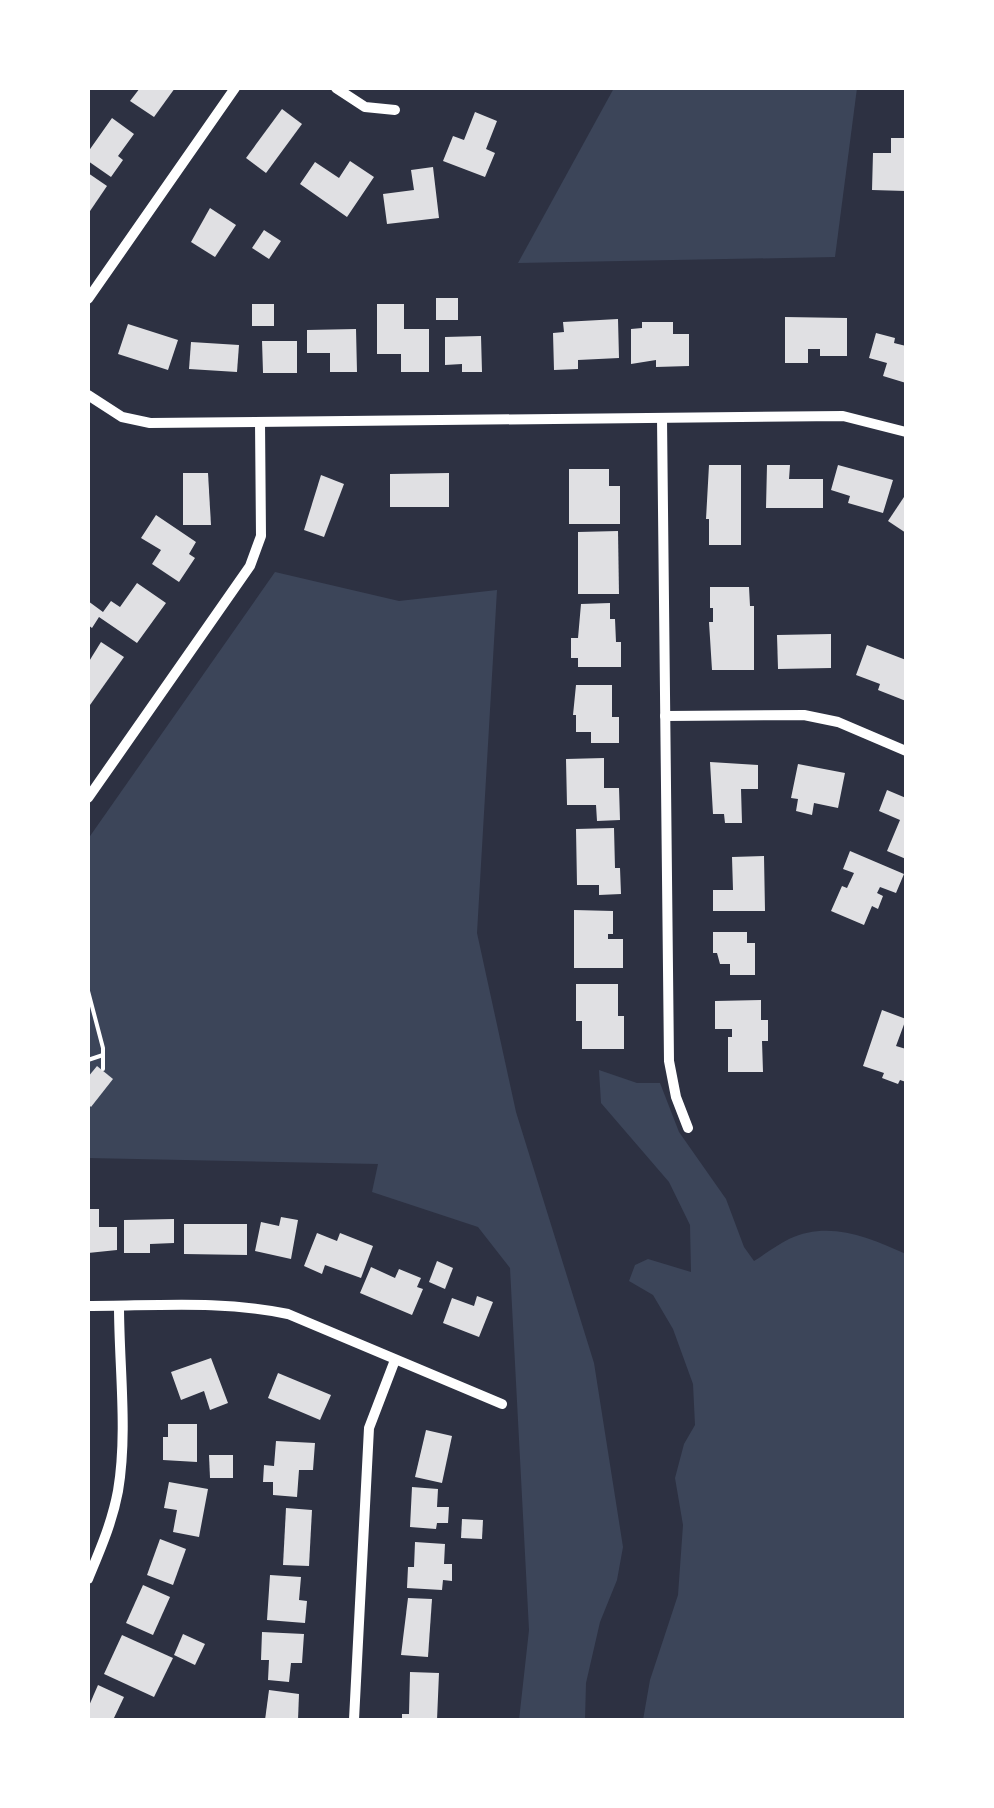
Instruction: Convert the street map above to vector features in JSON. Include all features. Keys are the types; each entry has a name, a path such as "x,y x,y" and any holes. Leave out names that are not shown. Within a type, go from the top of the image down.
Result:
{"street":[{"path":"88,298 235,88"},
{"path":"336,88 365,107 395,110"},
{"path":"88,394 122,417 150,423 842,416 906,432"},
{"path":"662,418 669,1061 676,1097 688,1128"},
{"path":"88,798 256,552 261,536 260,422"},
{"path":"665,716 804,714 838,722 906,751"},
{"path":"88,1306 254,1307 288,1314 502,1404"},
{"path":"88,1579 105,1540 118,1488 118,1306"},
{"path":"354,1720 369,1428 395,1360"}],"path":[{"path":"88,991 98,1021 102,1069"},
{"path":"88,1060 103,1055"}],"shaded area":[{"path":"614,88 857,88 835,257 518,263"},
{"path":"275,572 399,601 497,590 477,933 516,1112 594,1363 623,1547 586,1683 585,1720 519,1720 529,1630 510,1268 478,1227 372,1192 378,1164 88,1158 88,839"},
{"path":"599,1070 637,1083 660,1083 679,1132 726,1199 744,1247 754,1261 789,1239 819,1231 848,1233 906,1254 906,1720 643,1720 650,1680 678,1595 683,1525 675,1478 684,1444 695,1425 693,1384 673,1329 653,1295 629,1281 635,1265 648,1259 691,1272 690,1225 669,1182 601,1103"}],"building":[{"path":"140,88 175,88 154,117 130,101"},
{"path":"282,109 302,124 266,173 246,158"},
{"path":"475,112 497,121 486,149 495,153 485,177 443,161 453,136 464,140"},
{"path":"112,118 134,134 118,156 123,160 111,177 88,161 88,152"},
{"path":"891,138 906,138 906,191 872,190 873,153 891,153"},
{"path":"350,161 374,177 347,217 300,184 315,162 339,178"},
{"path":"433,167 439,218 387,224 383,194 414,190 411,170"},
{"path":"88,173 107,186 88,214"},
{"path":"210,208 236,225 215,257 191,242"},
{"path":"264,230 281,241 269,259 252,248"},
{"path":"436,298 458,298 458,320 436,320"},
{"path":"252,304 274,304 274,326 252,326"},
{"path":"377,304 404,304 404,329 429,329 429,372 401,372 401,354 377,354"},
{"path":"785,317 847,318 847,356 820,356 820,349 808,349 808,363 785,363"},
{"path":"618,319 619,358 578,360 578,369 554,370 553,333 564,332 563,322"},
{"path":"642,322 673,322 673,334 689,334 689,366 656,367 656,360 631,364 631,329 642,328"},
{"path":"128,324 178,340 168,370 118,354"},
{"path":"356,329 357,372 330,372 330,353 307,353 307,330"},
{"path":"876,333 906,346 906,383 883,376 887,363 869,358"},
{"path":"481,336 482,372 462,372 462,364 445,365 445,337"},
{"path":"262,341 297,341 297,373 263,373"},
{"path":"191,342 239,345 237,372 189,369"},
{"path":"709,465 741,465 741,545 709,545"},
{"path":"767,465 790,465 789,479 823,479 823,508 766,508"},
{"path":"838,465 893,480 883,513 848,503 850,496 831,490"},
{"path":"569,469 609,469 609,486 620,486 620,524 569,524"},
{"path":"183,473 208,473 211,525 183,525"},
{"path":"449,473 449,507 390,507 390,474"},
{"path":"321,475 344,484 324,537 304,530"},
{"path":"906,494 906,533 888,521"},
{"path":"156,515 196,542 189,554 195,558 179,582 152,564 161,550 141,538"},
{"path":"618,531 619,594 578,594 578,532"},
{"path":"137,583 166,603 137,643 99,617 92,628 88,625 88,601 103,612 111,601 120,607"},
{"path":"710,587 749,587 750,606 754,606 754,670 712,670"},
{"path":"610,603 616,642 621,642 621,667 578,667 578,658 571,658 571,638 578,638 581,604"},
{"path":"831,634 831,668 778,669 777,635"},
{"path":"101,642 124,657 90,705 88,663"},
{"path":"867,645 906,660 906,701 878,690 880,684 856,675"},
{"path":"576,685 612,685 612,717 619,717 619,743 591,743 591,732 576,732"},
{"path":"604,758 604,788 619,788 620,820 597,821 596,805 567,805 566,759"},
{"path":"710,762 758,765 758,789 741,789 742,823 725,823 724,814 713,814"},
{"path":"798,764 845,773 838,808 814,803 812,815 796,811 798,799 791,798"},
{"path":"887,790 906,798 906,859 887,851 900,820 879,811"},
{"path":"614,828 615,868 620,868 621,894 599,895 599,885 577,885 576,829"},
{"path":"850,851 904,874 896,893 880,887 877,893 883,896 878,909 872,906 864,925 831,911 842,886 847,888 854,873 843,869"},
{"path":"764,856 765,911 713,911 713,890 733,890 732,857"},
{"path":"574,910 613,911 613,934 608,934 608,939 623,939 623,968 574,968"},
{"path":"713,932 747,932 747,943 755,943 755,975 730,975 730,964 720,964 717,953 713,953"},
{"path":"576,984 618,984 618,1016 624,1016 624,1049 582,1049 582,1021 576,1021"},
{"path":"761,1000 761,1020 768,1020 768,1041 762,1041 763,1072 728,1072 728,1037 732,1037 732,1029 715,1029 715,1001"},
{"path":"882,1010 906,1019 896,1046 906,1049 906,1082 900,1080 898,1084 882,1078 884,1073 863,1066"},
{"path":"97,1066 113,1079 91,1107 88,1077"},
{"path":"88,1209 99,1209 99,1227 117,1227 117,1250 88,1253"},
{"path":"281,1217 298,1220 291,1259 255,1251 261,1222 279,1226"},
{"path":"174,1219 174,1243 150,1244 150,1253 124,1253 124,1220"},
{"path":"184,1224 247,1224 247,1255 184,1254"},
{"path":"317,1233 337,1241 340,1233 373,1246 361,1278 325,1265 322,1274 304,1266"},
{"path":"437,1261 453,1268 445,1289 429,1282"},
{"path":"371,1267 395,1278 399,1269 421,1278 417,1287 423,1289 412,1315 360,1293"},
{"path":"477,1296 493,1302 479,1337 443,1323 452,1298 474,1306"},
{"path":"211,1358 228,1403 210,1410 204,1391 181,1400 171,1372"},
{"path":"278,1373 331,1395 320,1420 268,1398"},
{"path":"168,1424 197,1424 197,1462 163,1460 163,1437 168,1437"},
{"path":"426,1430 452,1436 442,1483 415,1477"},
{"path":"276,1441 315,1443 313,1470 299,1470 297,1497 273,1495 273,1482 263,1482 264,1465 274,1466"},
{"path":"209,1455 233,1455 233,1478 210,1478"},
{"path":"169,1482 208,1489 199,1537 173,1532 177,1510 164,1508"},
{"path":"412,1487 438,1489 437,1507 449,1507 448,1523 437,1523 436,1529 410,1527"},
{"path":"286,1508 312,1510 309,1566 283,1565"},
{"path":"462,1519 483,1520 482,1539 461,1538"},
{"path":"160,1539 186,1549 173,1585 147,1575"},
{"path":"415,1542 445,1544 444,1564 452,1564 452,1581 443,1580 442,1590 407,1588 408,1567 414,1567"},
{"path":"270,1575 301,1577 299,1600 307,1601 305,1623 267,1620"},
{"path":"143,1585 170,1597 153,1635 126,1623"},
{"path":"408,1598 432,1599 428,1657 401,1655"},
{"path":"262,1632 304,1634 302,1663 291,1663 289,1682 268,1680 269,1660 261,1660"},
{"path":"183,1634 205,1644 195,1665 174,1655"},
{"path":"122,1635 173,1658 154,1697 104,1674"},
{"path":"410,1672 439,1673 437,1720 402,1720 402,1714 409,1714"},
{"path":"98,1685 124,1697 113,1720 88,1720 88,1708"},
{"path":"269,1690 299,1694 298,1720 265,1720"}]}
